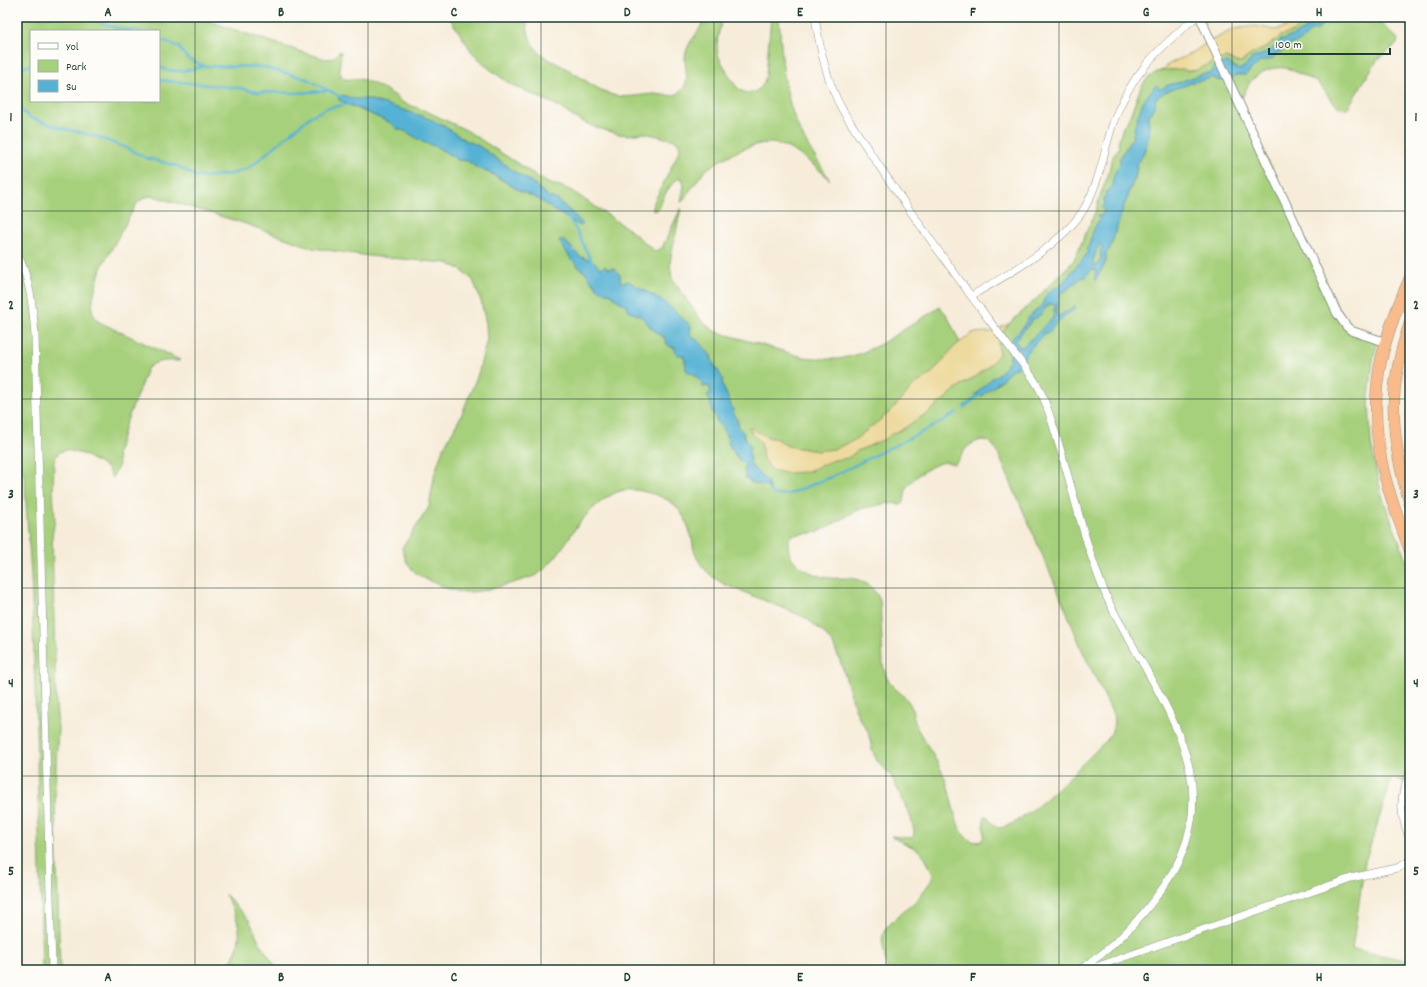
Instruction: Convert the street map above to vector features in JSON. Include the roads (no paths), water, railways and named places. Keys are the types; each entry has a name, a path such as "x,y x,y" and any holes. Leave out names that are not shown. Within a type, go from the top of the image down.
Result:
{"highway":[{"path":"1410,278 1396,310 1385,342 1377,383 1376,422 1382,464 1398,519 1410,551"},
{"path":"1410,322 1397,368 1394,418 1396,446 1410,504"}],"street":[{"path":"815,17 825,64 836,99 971,296 1039,388 1067,470 1097,574 1108,600 1177,728 1187,757 1194,791 1193,809 1191,827 1178,864 1158,895 1123,935 1096,960 1079,970"},
{"path":"971,296 1029,260 1057,239 1080,216 1093,191 1113,123 1133,81 1158,51 1196,17"},
{"path":"1202,21 1337,313 1347,327 1352,331 1357,334 1385,342"},
{"path":"17,253 24,270 31,295 35,336 52,970"},
{"path":"1410,773 1405,784 1401,805 1404,823 1410,840"},
{"path":"1087,970 1350,878 1397,868 1410,861"}],"water":[{"path":"1309,17 1336,17 1330,20 1325,19 1318,30 1311,31 1301,41 1288,45 1282,52 1277,53 1272,59 1261,61 1245,75 1236,75 1233,78 1220,81 1211,77 1167,91 1156,98 1155,105 1148,118 1149,131 1146,147 1136,165 1135,177 1129,189 1128,197 1110,249 1106,253 1105,262 1096,281 1095,273 1097,271 1093,269 1087,274 1086,278 1082,277 1064,292 1061,292 1056,311 1057,317 1075,306 1076,308 1064,316 1062,320 1059,320 1050,331 1043,335 1025,354 1025,357 1017,369 1011,369 982,396 978,394 975,395 991,379 1002,371 1010,360 1010,343 1013,337 1023,327 1027,319 1042,305 1049,292 1054,288 1059,287 1088,252 1086,248 1089,246 1094,228 1100,219 1097,216 1101,216 1104,211 1102,208 1105,203 1103,197 1106,198 1105,192 1111,189 1114,174 1120,164 1120,158 1133,136 1135,124 1143,102 1155,86 1158,86 1159,90 1168,85 1202,74 1210,74 1217,65 1221,63 1228,62 1230,65 1240,70 1249,63 1252,58 1268,52 1281,40 1286,40 1286,37 1290,37 1305,30 1306,27 1304,26 1304,22","holes":["1100,244 1102,245 1100,255 1101,258 1097,266 1093,266 1095,255","1049,304 1055,305 1053,317 1028,342 1022,347 1019,347 1016,341 1020,335 1032,319 1037,318"]},
{"path":"342,95 355,99 368,99 382,103 441,124 465,140 479,146 513,171 530,181 549,197 558,200 583,224 581,226 577,224 538,199 520,191 493,174 477,168 468,161 458,160 437,147 423,142 405,131 397,129 391,123 339,100 338,98"},
{"path":"560,239 566,242 578,255 594,262 599,268 604,266 609,269 614,268 620,275 621,283 628,281 666,303 691,326 690,335 700,342 711,356 712,361 723,379 722,384 737,419 739,428 750,445 749,451 751,466 767,481 771,491 769,491 767,486 752,483 746,478 744,463 739,461 729,445 728,439 720,424 716,421 716,417 712,413 710,406 711,402 708,398 708,394 711,393 709,386 702,387 702,382 696,377 695,374 686,370 683,355 678,355 675,351 675,347 671,347 667,344 664,337 652,329 643,318 628,310 628,306 615,299 612,294 606,293 597,288 595,283 591,281 588,275 571,259 559,241"}],"waterway":[{"path":"94,17 109,26 131,30"},
{"path":"160,39 179,47 181,51 193,62 201,65 263,67 307,79 341,97"},
{"path":"17,69 30,65"},
{"path":"160,67 166,70 183,71 202,67"},
{"path":"160,80 239,88 256,92 295,93 326,91"},
{"path":"17,107 31,118 61,128 95,136 127,148 146,158 177,166 197,177 203,177 232,174 249,168 311,116 327,108 350,104"},
{"path":"568,218 576,229 590,259 594,264"},
{"path":"964,407 981,394"},
{"path":"770,490 774,495 789,494 831,477 940,423 957,412"}]}
